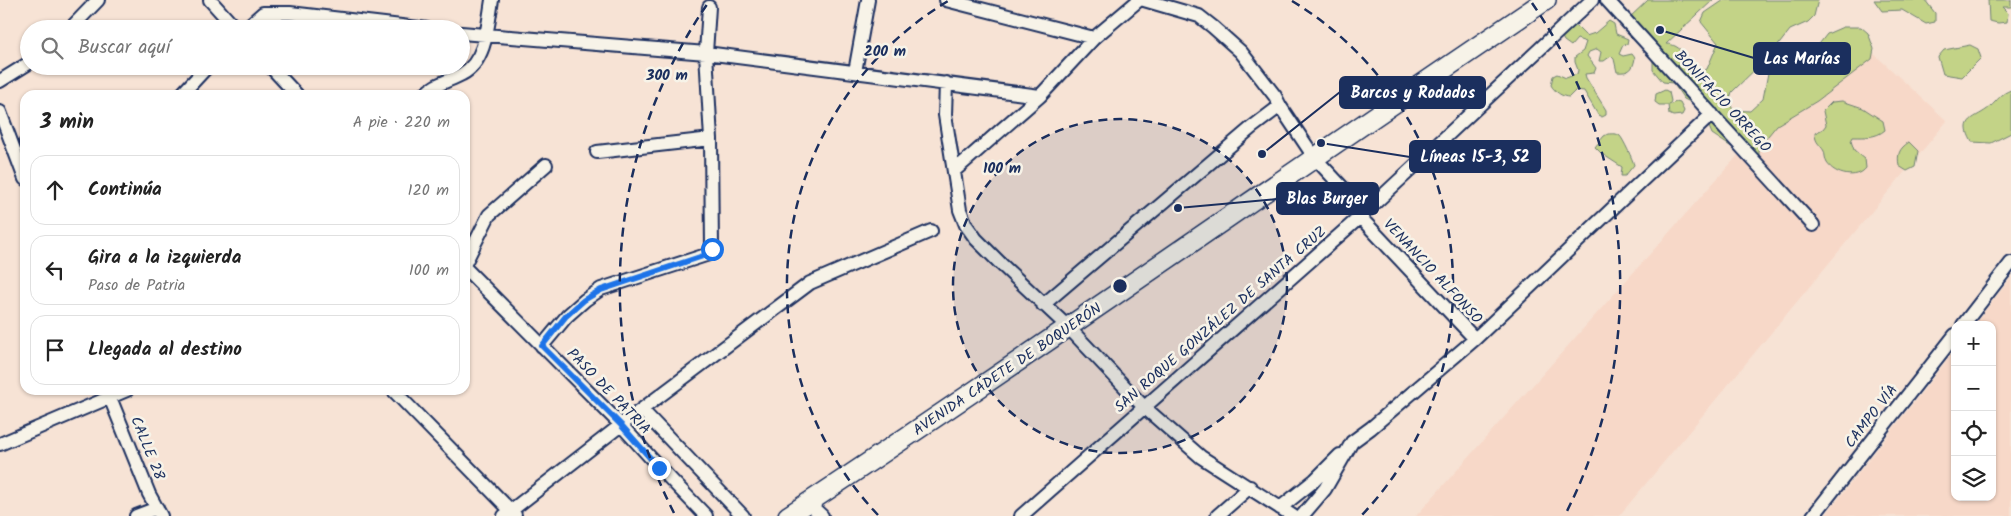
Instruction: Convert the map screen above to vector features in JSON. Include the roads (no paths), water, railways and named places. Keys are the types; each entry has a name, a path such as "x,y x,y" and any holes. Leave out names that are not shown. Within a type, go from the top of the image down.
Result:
{"main road":[{"name":"AVENIDA CADETE DE BOQUERÓN","path":"788,516 1069,328 1314,156 1546,0"}],"street":[{"path":"79,20 98,0"},
{"path":"210,0 228,20"},
{"path":"470,68 479,56 486,35 492,0"},
{"path":"855,72 868,0"},
{"path":"946,0 1094,38"},
{"path":"954,171 1040,96 1094,38 1139,0"},
{"name":"VENANCIO ALFONSO","path":"1144,0 1199,16 1213,26 1241,52 1276,96 1280,106 1314,156 1358,204 1360,217 1475,339"},
{"name":"SAN ROQUE GONZÁLEZ DE SANTA CRUZ","path":"1021,516 1360,217 1592,0"},
{"name":"BONIFACIO ORREGO","path":"1607,0 1813,225"},
{"path":"252,20 263,6 290,13 350,20"},
{"path":"542,346 566,316 584,300 601,290 710,253 713,243 712,139 706,53 709,7"},
{"path":"470,34 706,53 1040,96"},
{"path":"0,81 20,69"},
{"path":"186,90 200,75"},
{"path":"278,75 292,90"},
{"path":"430,90 460,75"},
{"path":"946,83 945,115 960,210 966,225 986,250 1069,328 1144,407 1202,457 1293,516"},
{"path":"1043,305 1251,128 1280,106"},
{"path":"0,112 20,166"},
{"path":"1280,508 1315,480 1350,445 1475,339 1712,114"},
{"path":"597,152 712,139"},
{"path":"470,253 489,215 546,165"},
{"path":"398,395 510,514 621,425 810,283 931,231"},
{"path":"1966,321 2011,263"},
{"name":"PASO DE PATRIA","path":"470,273 621,425 659,468 706,516"},
{"name":"CAMPO VÍA","path":"1814,516 1951,340"},
{"path":"0,444 107,395"},
{"name":"CALLE 28","path":"109,395 149,494 159,512"},
{"path":"642,410 743,516"},
{"path":"1302,516 1325,488 1350,445"},
{"path":"1217,516 1250,487"},
{"path":"808,503 822,516"},
{"path":"136,516 159,512"}],"place":[{"name":"Las Marías","path":"1660,30"},
{"name":"Líneas 15-3, 52","path":"1321,143"},
{"name":"Barcos y Rodados","path":"1262,154"},
{"name":"Blas Burger","path":"1178,208"}]}
